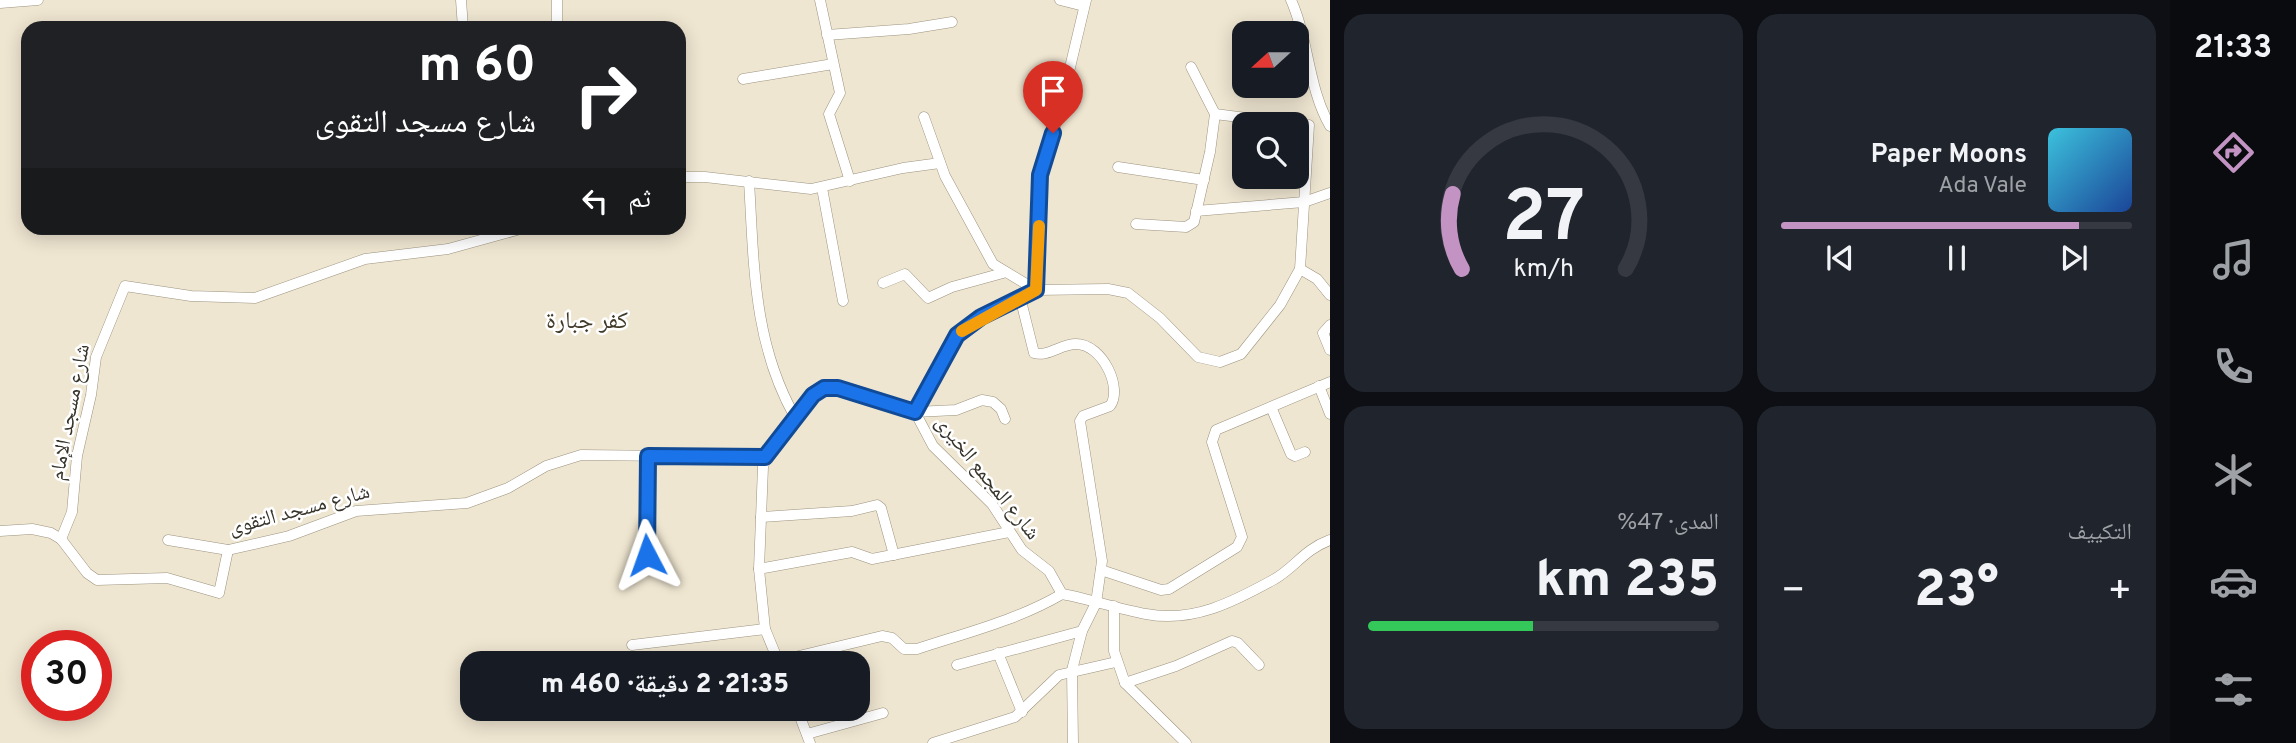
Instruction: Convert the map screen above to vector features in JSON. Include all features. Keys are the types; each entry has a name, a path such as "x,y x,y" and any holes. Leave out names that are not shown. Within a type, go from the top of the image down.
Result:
{"street":[{"path":"0,3 37,0"},
{"path":"461,0 462,21"},
{"path":"557,0 557,21"},
{"path":"820,0 839,96 828,114 850,181"},
{"path":"1036,290 1042,162 1058,118 1085,3 1060,0"},
{"path":"1291,0 1329,124 1309,125"},
{"path":"827,35 952,22"},
{"path":"743,79 833,64"},
{"path":"1136,224 1186,226 1194,222 1215,114 1191,67"},
{"path":"1215,114 1232,116"},
{"path":"924,117 940,163 988,255 1003,273 1036,290"},
{"path":"686,177 822,188 903,168 940,163"},
{"path":"1118,167 1204,180"},
{"path":"749,181 759,321 772,370 795,417"},
{"path":"822,188 843,301"},
{"path":"915,412 957,335 981,317 1036,290 1108,289 1128,293 1160,318 1198,356 1220,362 1231,360 1249,346 1280,305 1300,269 1305,189"},
{"path":"1196,211 1304,202 1330,193"},
{"name":"شارع مسجد الإمام","path":"61,539 72,512 77,456 91,395 96,358 125,286 191,296 255,298 365,259 448,249 499,235"},
{"path":"1300,269 1317,279 1330,295"},
{"path":"883,283 905,274 928,298 952,287 1003,273"},
{"path":"1020,297 1034,353 1041,355 1079,344 1097,351 1107,364 1113,403 1083,416 1080,421 1102,545 1096,603 1082,631 1072,670 1073,743"},
{"path":"1330,325 1323,333 1330,350"},
{"path":"1101,569 1161,590 1169,589 1237,547 1242,537 1213,436 1216,430 1330,382"},
{"path":"1319,386 1330,414"},
{"path":"774,651 765,629 759,569 765,457 813,395 831,387 915,412 956,410 982,400 993,402 1001,409 1005,419"},
{"path":"1270,407 1292,454 1295,456 1305,452"},
{"name":"شارع المجمع الخيرى","path":"915,412 933,446 992,505 1025,554 1049,571 1062,594"},
{"name":"شارع مسجد التقوى","path":"168,540 228,550 289,536 356,511 467,503 508,488 546,466 592,454 765,457"},
{"path":"647,555 648,456"},
{"path":"761,517 852,511 877,505 881,508 894,555"},
{"path":"0,531 32,529 61,539 87,573 97,580 167,578 218,593 221,591 228,550"},
{"path":"759,569 852,552 867,560 1009,532"},
{"path":"823,651 882,636 892,638 904,649 917,649 1047,604 1062,594 1165,616 1215,609 1275,579 1301,555 1330,540"},
{"path":"1114,606 1116,662 1125,683 1186,743"},
{"path":"632,646 765,629"},
{"path":"957,665 1082,631"},
{"path":"1125,683 1176,666 1232,641 1238,643 1259,665"},
{"path":"998,653 1022,712"},
{"path":"933,743 986,727 1022,712 1053,678 1072,670 1116,662"},
{"path":"802,721 808,738 883,713"}],"slow traffic":[{"path":"962,331 981,317 1036,290 1039,226"}],"district":[{"name":"كفر جبارة","path":"587,320"}],"route":[{"path":"647,555 645,522 648,456 765,457 813,395 824,388 838,388 915,412 957,335 981,317 1036,290 1040,175 1053,133"}]}
